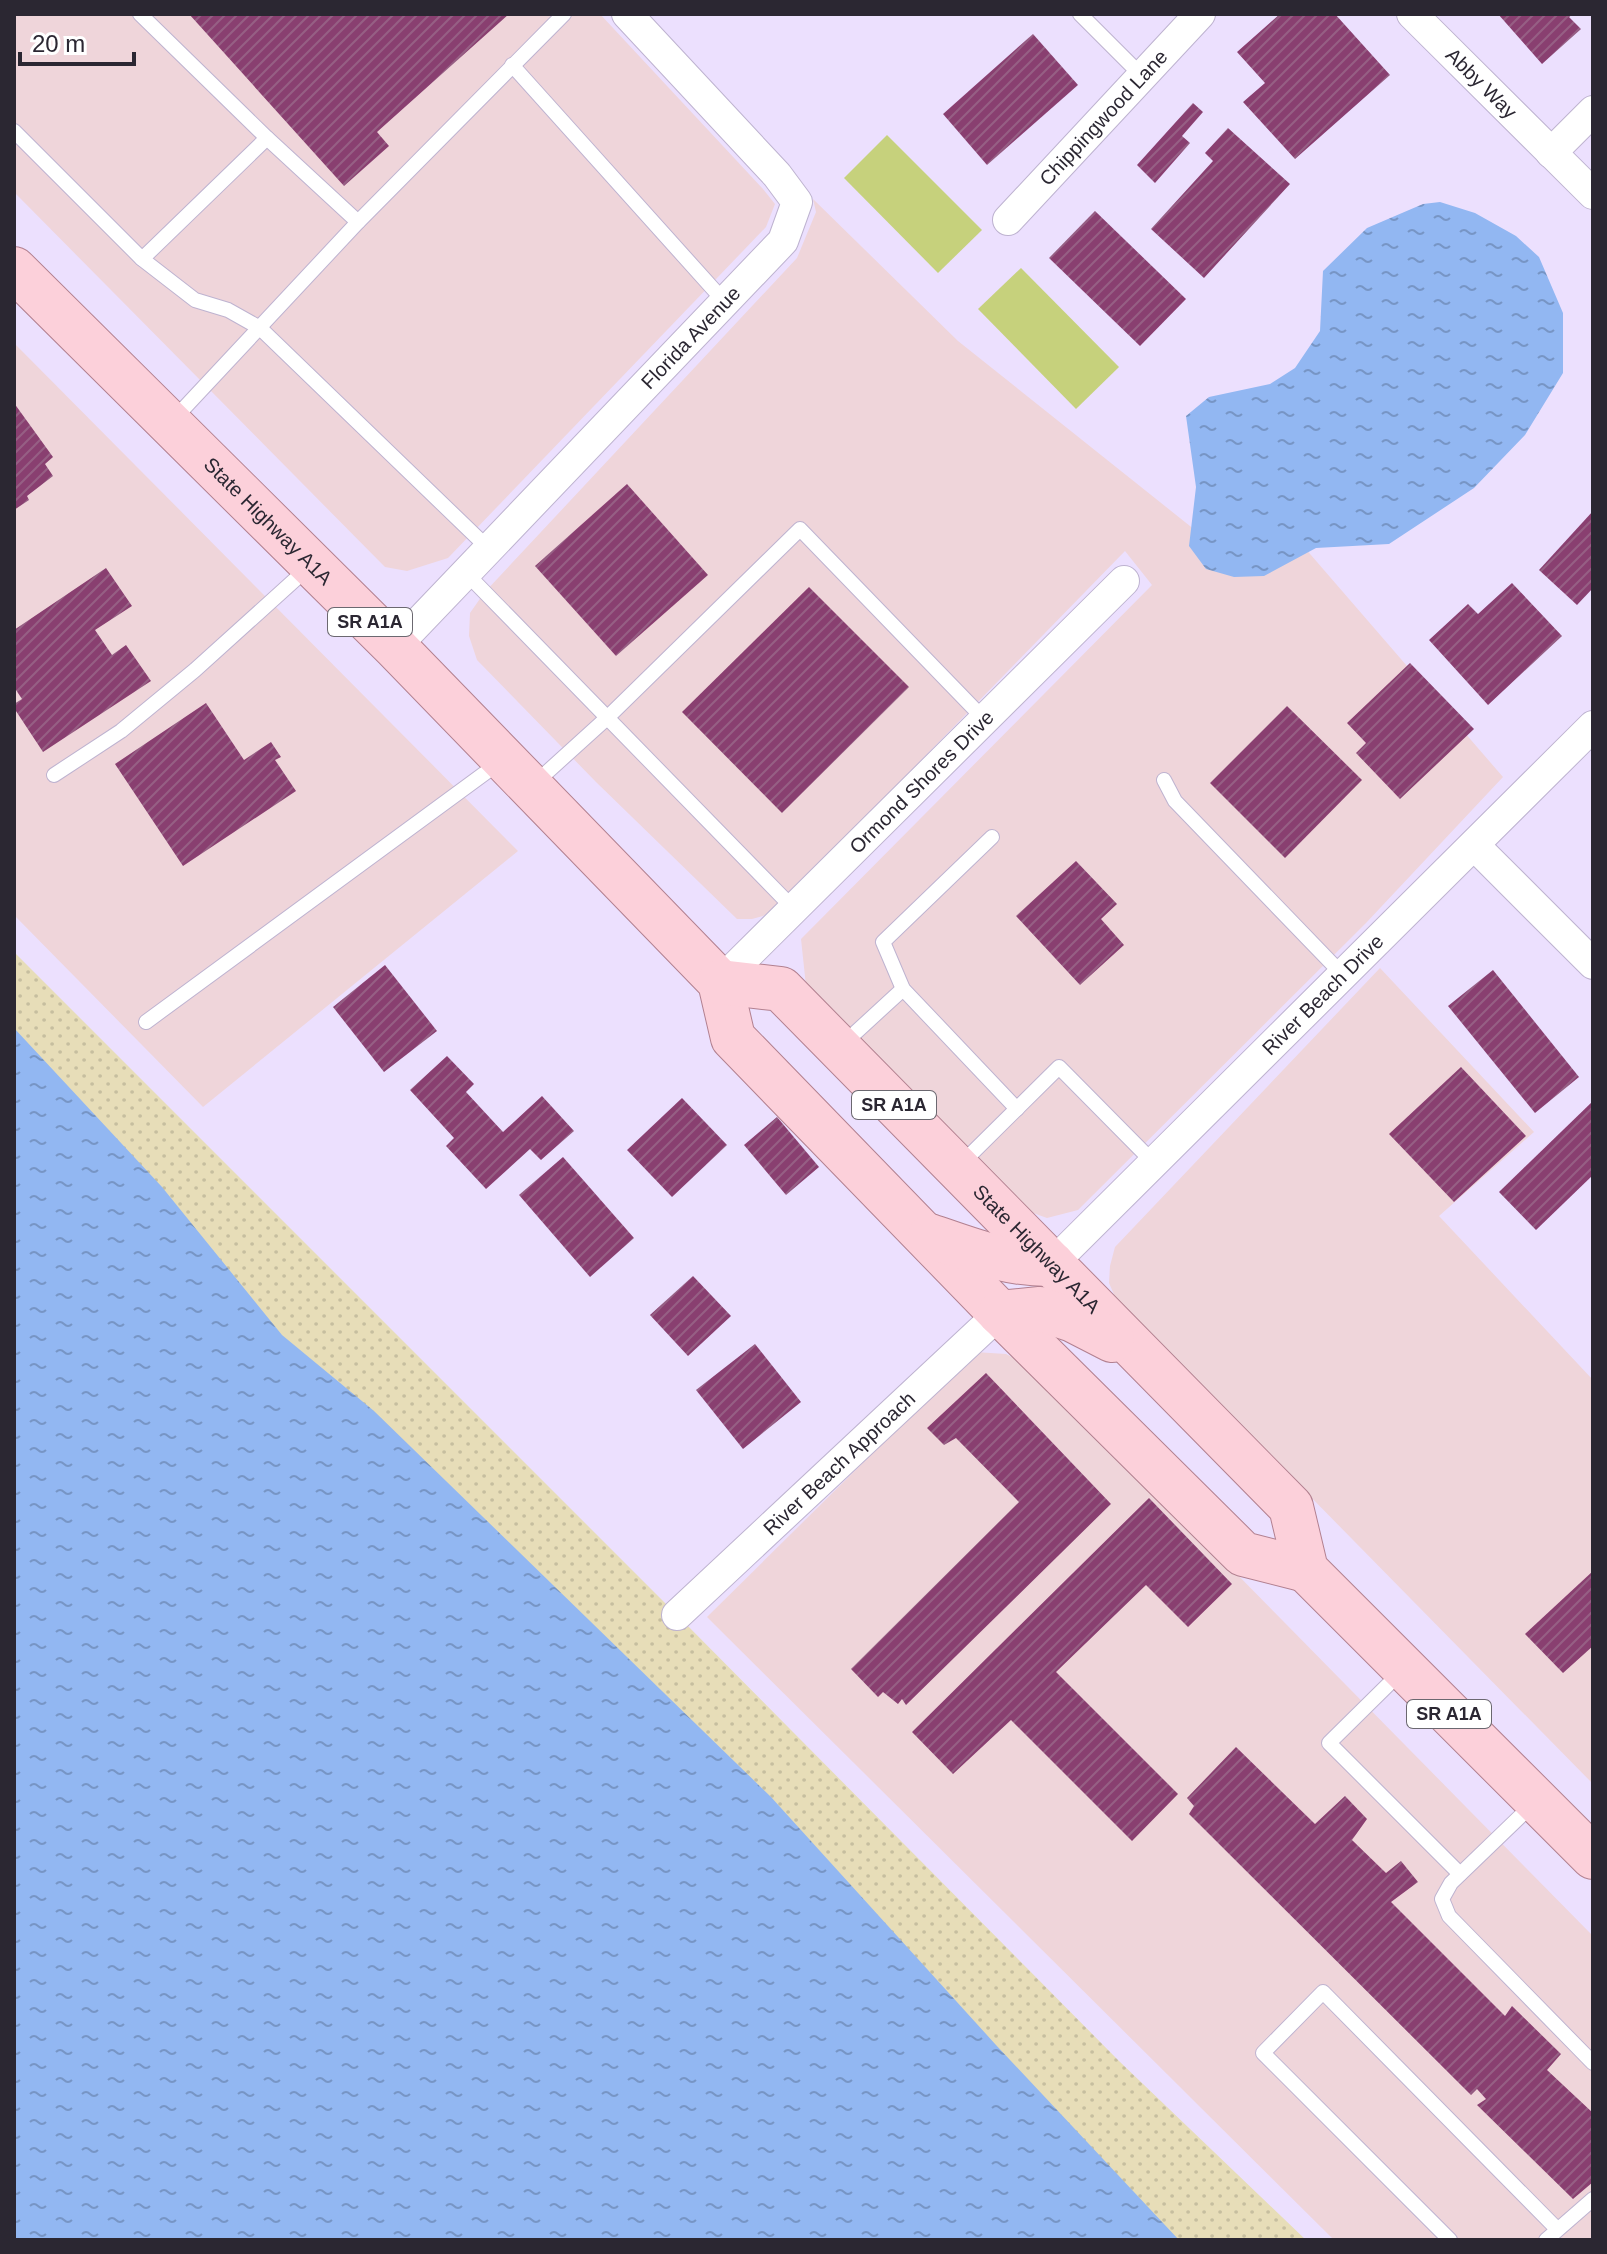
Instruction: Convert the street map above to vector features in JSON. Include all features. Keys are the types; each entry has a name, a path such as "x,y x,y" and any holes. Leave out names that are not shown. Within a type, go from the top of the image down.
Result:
{"main road":[{"name":"State Highway A1A","path":"14,269 395,647 720,982 781,989 1291,1507 1306,1570"},
{"name":"SR A1A","path":"720,982 733,1038 1000,1313 1243,1554 1306,1570 1593,1857"},
{"path":"923,1233 1002,1260 1052,1264"},
{"path":"1000,1313 1040,1309 1073,1320 1110,1339 1168,1382"}],"street":[{"name":"Florida Avenue","path":"395,647 783,241 797,202 777,175 627,14"},
{"name":"Chippingwood Lane","path":"1008,220 1200,14"},
{"name":"Abby Way","path":"1412,14 1593,194"},
{"path":"1551,153 1593,111"},
{"name":"Ormond Shores Drive","path":"720,982 1124,581"},
{"name":"River Beach Drive","path":"1052,1264 1593,726"},
{"path":"1474,845 1593,964"},
{"name":"River Beach Approach","path":"677,1615 1000,1313"}],"lane":[{"path":"140,14 358,222"},
{"path":"170,424 358,222 564,14"},
{"path":"1080,14 1142,76"},
{"path":"512,65 724,301"},
{"path":"14,131 142,259 195,300 228,310 260,328 488,548"},
{"path":"142,259 267,138"},
{"path":"146,1022 517,773 608,717 800,529 985,720"},
{"path":"54,775 121,731 195,670 312,564"},
{"path":"465,572 794,909"},
{"path":"1164,780 1175,801 1343,975"},
{"path":"992,837 883,942 903,989 1017,1109"},
{"path":"839,1048 903,989"},
{"path":"956,1168 1059,1067 1153,1162"},
{"path":"1404,1669 1329,1743 1460,1874"},
{"path":"1537,1801 1451,1883 1442,1899 1449,1916 1593,2063"},
{"path":"1450,2240 1263,2053 1323,1992 1557,2229"},
{"path":"1546,2240 1593,2199"}],"shaded area":[{"path":"14,14 600,14 775,204 766,227 448,558 407,571 385,567 14,192"},
{"path":"813,199 958,341 1205,538 1253,488 1503,777 1366,923 1078,1210 1047,1218 1022,1209 806,986 801,939 1152,585 1125,551 779,906 752,919 737,919 596,782 477,660 469,636 470,613 484,593 797,258 816,212"},
{"path":"14,343 518,851 203,1107 14,915"},
{"path":"1380,968 1534,1132 1439,1216 1593,1380 1593,1784 1116,1299 1109,1283 1115,1247"},
{"path":"975,1352 1006,1354 1035,1369 1593,1936 1593,2240 1334,2240 707,1617"}],"sand":[{"path":"14,952 1119,2061 1306,2240 982,2240 14,1246"}],"green space":[{"path":"887,135 982,230 938,273 844,178"},
{"path":"1021,268 1119,367 1076,409 978,309"}],"water":[{"path":"1440,202 1475,213 1516,236 1539,257 1563,313 1563,373 1525,435 1474,488 1389,544 1316,548 1264,576 1234,577 1206,569 1189,546 1196,487 1186,416 1209,397 1270,384 1295,368 1320,331 1323,271 1367,228 1423,204"},
{"path":"14,1028 162,1187 282,1335 374,1411 771,1797 996,2045 1179,2240 14,2240"}],"building":[{"path":"189,14 509,14 377,132 389,146 344,186"},
{"path":"1280,14 1335,14 1390,75 1295,159 1243,102 1265,83 1237,52"},
{"path":"1498,14 1573,14 1569,17 1581,29 1542,64"},
{"path":"1033,34 1078,85 987,165 943,114"},
{"path":"1193,103 1203,112 1182,136 1190,143 1155,183 1137,165"},
{"path":"1228,128 1290,184 1204,278 1151,229 1213,161 1205,153"},
{"path":"1095,211 1186,299 1140,346 1049,258"},
{"path":"14,403 53,457 45,464 53,476 14,510"},
{"path":"627,484 708,575 616,656 535,566"},
{"path":"1593,511 1593,588 1577,605 1539,570"},
{"path":"106,568 132,606 95,630 112,655 126,645 151,681 43,752 14,708 14,704 22,699 14,687 14,630"},
{"path":"1512,583 1562,636 1488,705 1429,640 1468,604 1478,614"},
{"path":"809,587 909,687 782,813 682,712"},
{"path":"1410,663 1474,729 1400,799 1356,753 1366,743 1347,723"},
{"path":"206,703 244,760 271,742 281,757 275,760 296,791 183,866 115,764"},
{"path":"1287,706 1362,780 1285,858 1210,783"},
{"path":"1076,861 1117,904 1101,919 1124,945 1080,985 1016,916"},
{"path":"385,965 437,1031 384,1072 333,1007"},
{"path":"1493,970 1579,1077 1535,1113 1448,1006"},
{"path":"447,1056 474,1084 466,1092 503,1132 542,1096 574,1131 541,1160 530,1149 486,1189 446,1146 454,1138 410,1090"},
{"path":"1461,1067 1526,1136 1454,1202 1389,1134"},
{"path":"682,1098 727,1145 672,1197 627,1150"},
{"path":"1593,1101 1593,1175 1536,1230 1499,1192"},
{"path":"777,1117 819,1167 786,1195 744,1145"},
{"path":"563,1157 634,1238 590,1277 519,1195"},
{"path":"693,1276 731,1316 688,1356 650,1315"},
{"path":"755,1344 801,1402 743,1449 696,1390"},
{"path":"986,1373 1111,1504 906,1705 902,1699 898,1704 883,1692 878,1697 851,1669 1019,1502 956,1438 944,1445 927,1428"},
{"path":"1149,1498 1232,1584 1188,1627 1146,1585 1056,1672 1178,1794 1132,1841 1011,1720 953,1774 912,1732"},
{"path":"1593,1571 1593,1646 1563,1673 1525,1634"},
{"path":"1236,1747 1315,1824 1345,1796 1367,1819 1352,1840 1386,1873 1401,1861 1418,1882 1391,1902 1505,2016 1512,2006 1561,2054 1547,2070 1593,2113 1593,2182 1573,2199 1477,2105 1486,2099 1477,2089 1471,2095 1189,1814 1194,1806 1187,1798"}]}
